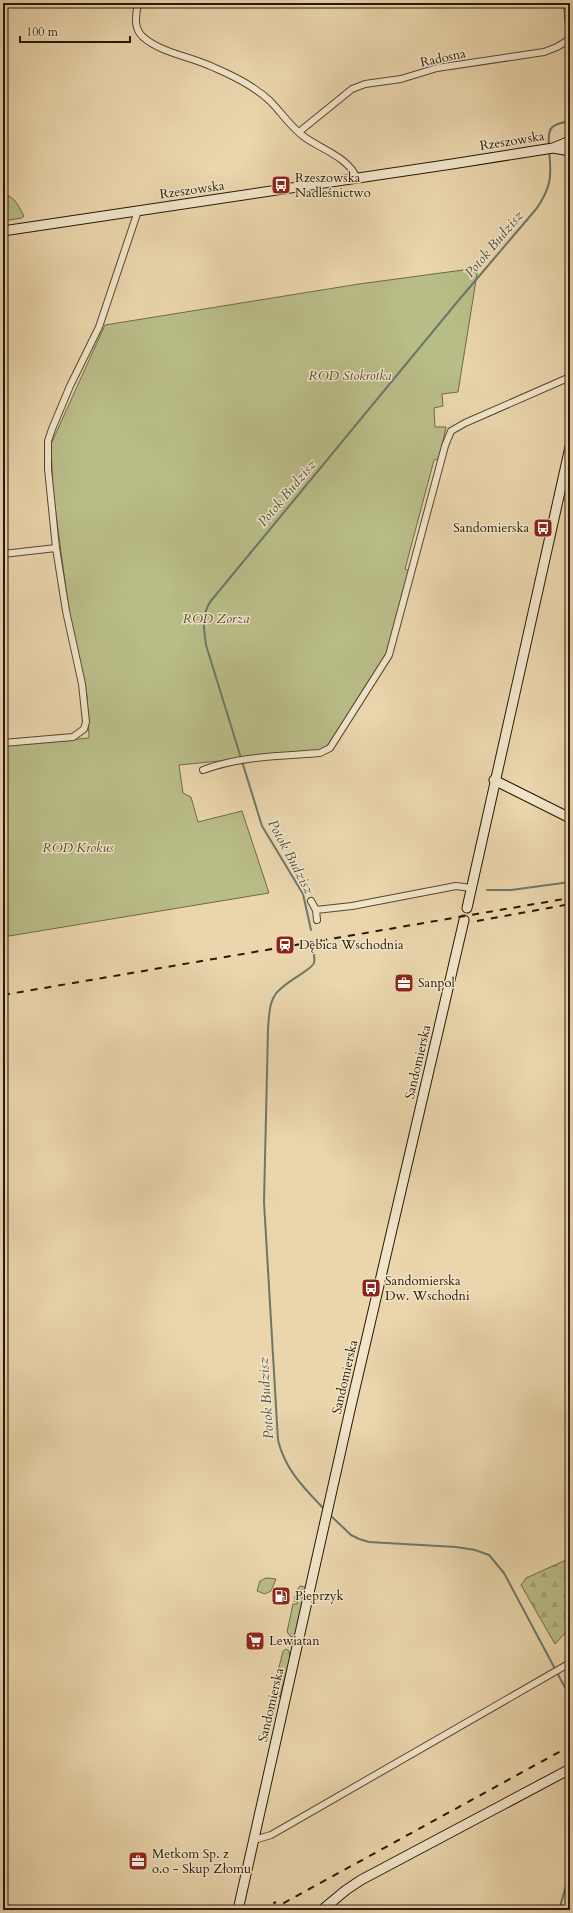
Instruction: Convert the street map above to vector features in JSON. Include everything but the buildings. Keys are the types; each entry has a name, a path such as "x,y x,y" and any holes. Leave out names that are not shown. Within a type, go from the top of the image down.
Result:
{"street":[{"path":"138,3 135,19 137,30 142,36 156,46 215,67 246,85 270,101 299,132 345,163 357,179"},
{"name":"Radosna","path":"299,132 352,89 358,86 401,79 437,68 544,52 557,47 570,39 567,3"},
{"name":"Rzeszowska","path":"3,231 357,179 548,148 570,141"},
{"name":"Rzeszowska","path":"548,148 570,151"},
{"path":"3,743 73,737 84,729 86,722 82,684 66,611 56,548 48,469 48,441 70,386 104,314 138,211"},
{"path":"203,770 220,764 248,759 320,753 327,750 332,745 387,660 413,569 445,446 451,431 464,423 570,377"},
{"path":"467,908 494,780 568,466 570,447"},
{"path":"3,554 56,548"},
{"path":"494,780 570,818"},
{"path":"316,910 358,905 456,886 471,888"},
{"path":"311,901 316,910 317,920"},
{"name":"Sandomierska","path":"238,1910 329,1504 464,920"},
{"path":"254,1840 271,1835 570,1663"},
{"path":"322,1910 346,1890 361,1880 570,1769"}],"green space":[{"path":"3,194 7,195 16,202 24,216 22,218 3,221"},
{"path":"478,268 458,392 442,394 443,406 434,408 435,427 446,427 439,459 434,460 405,569 410,571 387,654 331,743 319,751 179,765 183,793 191,797 198,822 242,811 269,893 3,937 3,746 89,738 87,696 69,611 53,492 51,444 105,325 359,284"},
{"path":"570,1557 570,1637 565,1633 555,1644 521,1585 526,1578"},
{"path":"266,1578 276,1579 271,1591 265,1594 257,1591 260,1581"},
{"path":"300,1586 305,1587 306,1589 295,1636 291,1637 287,1632 293,1604 297,1604 298,1602 294,1601 297,1590"},
{"path":"286,1649 289,1651 290,1658 280,1697 275,1694 274,1687 283,1651"}],"waterway":[{"name":"Potok Budzisz","path":"549,145 549,134 552,127 559,123 570,121"},
{"name":"Potok Budzisz","path":"311,930 303,894 262,826 206,645 204,623 205,613 210,602 458,301 537,208 548,187 550,174 549,151"},
{"path":"487,890 511,890 570,882"},
{"name":"Potok Budzisz","path":"313,950 314,963 312,966 279,990 270,1007 268,1029 264,1202 278,1440 285,1461 291,1470 303,1487 325,1510"},
{"name":"Potok Budzisz","path":"330,1515 351,1535 369,1542 456,1547 475,1550 489,1555 504,1573 570,1697"},
{"name":"Potok Budzisz","path":"559,1910 570,1872"}],"railway":[{"path":"3,995 570,898"},
{"path":"477,921 570,904"},
{"path":"271,1910 570,1746"},
{"path":"261,1910 276,1902"}],"place":[{"name":"Rzeszowska Nadleśnictwo","path":"281,185"},
{"name":"Sandomierska","path":"543,528"},
{"name":"Dębica Wschodnia","path":"285,945"},
{"name":"Sanpol","path":"404,983"},
{"name":"Sandomierska Dw. Wschodni","path":"371,1288"},
{"name":"Pieprzyk","path":"281,1596"},
{"name":"Lewiatan","path":"255,1641"},
{"name":"Metkom Sp. z o.o - Skup Złomu","path":"138,1861"}],"park label":[{"name":"ROD Stokrotka","path":"350,376"},
{"name":"ROD Zorza","path":"216,619"},
{"name":"ROD Krokus","path":"78,848"}]}
